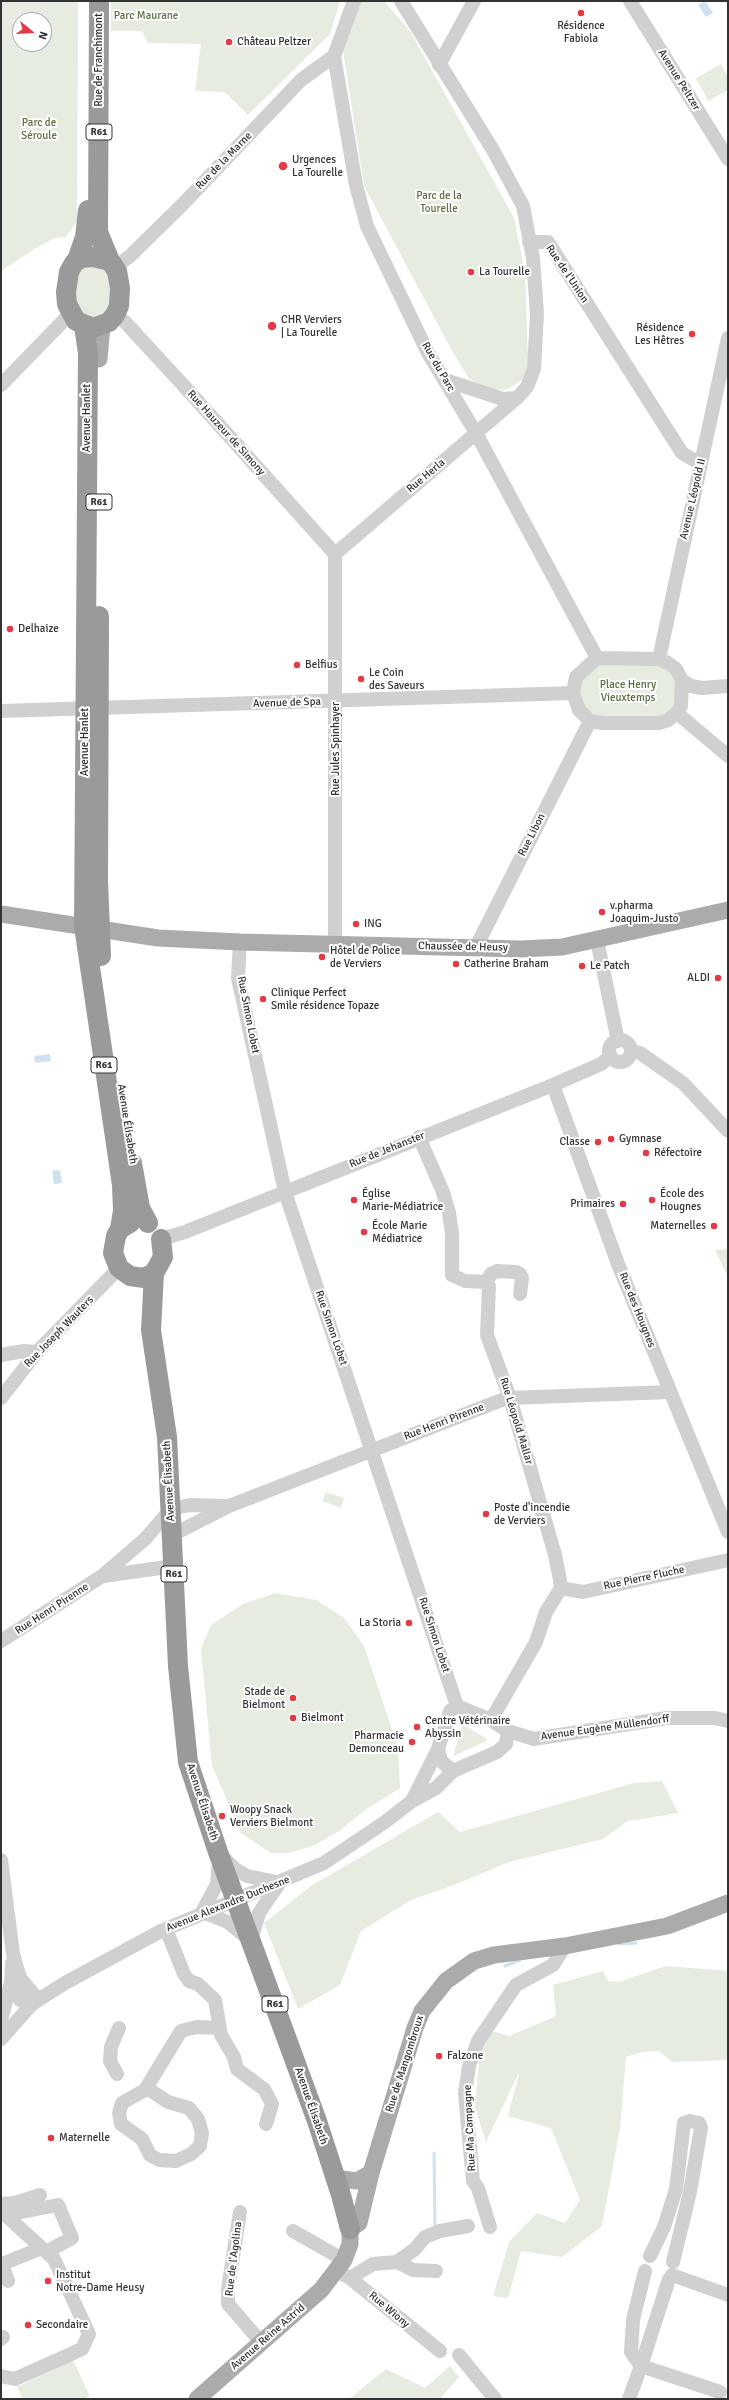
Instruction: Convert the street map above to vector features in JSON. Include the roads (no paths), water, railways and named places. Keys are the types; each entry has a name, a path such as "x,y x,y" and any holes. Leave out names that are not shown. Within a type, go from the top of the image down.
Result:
{"highway":[{"name":"Rue de Franchimont","path":"77,260 85,237 88,217 89,1"},
{"name":"Rue de Franchimont","path":"99,1 98,232 113,264"},
{"path":"77,260 93,257 113,264"},
{"name":"R61","path":"77,260 69,272 66,283 67,304 93,320 119,306 120,288 113,264"},
{"name":"Avenue Hanlet","path":"93,320 88,353 92,708 92,928 118,1156"},
{"name":"Avenue Hanlet","path":"92,708 99,359"},
{"name":"Avenue Élisabeth","path":"92,928 140,1208 148,1223"},
{"name":"Avenue Élisabeth","path":"118,1156 123,1198 120,1229"},
{"path":"120,1229 135,1221 148,1223"},
{"name":"R61","path":"120,1229 116,1236 113,1249 115,1261 125,1272"},
{"name":"R61","path":"154,1273 163,1256 161,1239"},
{"path":"125,1272 144,1278 154,1273"},
{"name":"Avenue Élisabeth","path":"125,1272 151,1330"},
{"name":"Avenue Élisabeth","path":"154,1273 151,1330 167,1437 178,1666 188,1762 218,1852 307,2094 350,2229"}],"main road":[{"name":"Avenue Hanlet","path":"93,320 99,359"},
{"name":"Chaussée de Heusy","path":"1,914 158,938 475,949 562,947 728,910"},
{"name":"R61","path":"148,1223 161,1239"},
{"name":"Rue de Mangombroux","path":"350,2229 359,2223 371,2173 415,2028 422,2011 433,1995 459,1970 474,1961 494,1955 565,1946 668,1926 728,1903"},
{"path":"335,2178 357,2181 371,2173"},
{"path":"344,2270 350,2244 350,2229"},
{"name":"Avenue Reine Astrid","path":"197,2399 344,2270"}],"street":[{"path":"334,56 354,1"},
{"name":"Rue de l'Union","path":"401,1 439,65 493,150 523,206 529,242 548,242 682,453 701,464"},
{"path":"439,65 474,1"},
{"name":"Avenue Peltzer","path":"630,1 728,160"},
{"name":"Rue de la Marne","path":"113,264 129,256 182,205 301,80 334,56"},
{"name":"Rue du Parc","path":"334,56 356,185 367,226 428,353 476,433 597,658"},
{"name":"Rue Herla","path":"336,554 517,398 527,387 534,362 537,314 533,258 529,242"},
{"path":"1,385 93,320"},
{"name":"Rue Hauzeur de Simony","path":"93,320 125,322 336,554"},
{"name":"Avenue Léopold II","path":"659,659 728,338"},
{"path":"445,380 503,399 517,398"},
{"name":"Rue Jules Spinhayer","path":"335,943 336,554"},
{"path":"682,680 682,706 677,713 668,720 659,723 602,723 590,721 579,710 573,693 576,676 597,658 659,659 676,669 682,680 691,686 702,688 728,686"},
{"name":"Avenue de Spa","path":"1,711 573,693"},
{"path":"677,713 728,756"},
{"name":"Rue Libon","path":"475,949 590,721"},
{"path":"597,940 618,1041"},
{"name":"Rue Simon Lobet","path":"240,942 238,978 285,1192 457,1706"},
{"path":"618,1041 627,1043 635,1052 683,1083 728,1131"},
{"path":"618,1041 610,1048 611,1056 615,1061 624,1062 635,1052"},
{"name":"Rue de Jehanster","path":"161,1239 185,1232 553,1085 601,1064 611,1056"},
{"name":"Rue des Hougnes","path":"553,1085 590,1191 670,1392 681,1413 728,1532"},
{"path":"420,1137 443,1192 448,1213 452,1234 452,1275 455,1278 465,1281 486,1282 491,1274 497,1271 516,1272 520,1274 522,1278 520,1294"},
{"name":"Rue Joseph Wauters","path":"2,1393 37,1352 125,1272"},
{"name":"Rue Léopold Mallar","path":"486,1282 490,1292 488,1335 510,1398 555,1555 561,1588"},
{"path":"1,1355 24,1351 37,1352"},
{"name":"Rue Henri Pirenne","path":"172,1535 229,1506 510,1398 670,1392"},
{"name":"Rue Henri Pirenne","path":"1,1641 102,1576 145,1539 171,1509 190,1505 229,1506"},
{"name":"Rue Pierre Fluche","path":"561,1588 583,1592 728,1560"},
{"name":"Rue Henri Pirenne","path":"102,1576 174,1566"},
{"path":"490,1720 536,1642 546,1612 561,1588"},
{"name":"Avenue Eugène Müllendorff","path":"457,1706 490,1720 508,1731 534,1739 667,1718 714,1718 728,1721"},
{"name":"Avenue Alexandre Duchesne","path":"412,1801 438,1749 450,1711 457,1706"},
{"path":"438,1749 441,1761 453,1771 497,1752 506,1744 508,1731"},
{"name":"Avenue Alexandre Duchesne","path":"1,2039 35,2002 164,1930 202,1912 280,1882 324,1863 385,1822 412,1801 436,1788 453,1771"},
{"path":"218,1852 234,1869 246,1876 280,1882 259,1913 251,1941 228,1922 202,1912 217,1884 219,1872 218,1852"},
{"path":"1,1860 13,1954 11,1982 1,2020"},
{"path":"164,1930 181,1968 189,1981 198,1984 214,2000 220,2028 237,2069 264,2089 272,2104 266,2124"},
{"name":"Rue Ma Campagne","path":"490,2227 478,2188 473,2181 466,2093 469,2066 478,2041 516,1985 553,1965 565,1946"},
{"path":"13,1954 20,1978 35,2002"},
{"path":"11,1982 20,2000 35,2002"},
{"path":"146,2088 168,2102 189,2108 198,2119 202,2132 200,2146 191,2154 176,2161 159,2160 150,2155 142,2140 121,2124 119,2113 122,2103 146,2088 181,2031 197,2027 220,2028"},
{"path":"117,2074 110,2062 111,2047 119,2028"},
{"path":"629,2399 641,2366 671,2272 690,2192 701,2128 699,2123 695,2122 684,2123 676,2189 664,2227 646,2261 633,2320 631,2352 641,2366 720,2392"},
{"path":"676,2189 690,2192"},
{"path":"3,2210 15,2203 40,2195"},
{"path":"3,2210 11,2216 58,2205 72,2238 44,2250 2,2264 8,2281"},
{"path":"1,2376 15,2379 82,2349 88,2337 54,2259 3,2210"},
{"name":"Rue de l'Agolina","path":"240,2212 228,2289 228,2304 261,2342"},
{"path":"293,2231 344,2270 373,2264 397,2262 415,2249 424,2238 440,2231 468,2226"},
{"path":"650,2256 660,2254 665,2255 671,2272 728,2295"},
{"path":"397,2262 413,2270 436,2271"},
{"name":"Rue Wiony","path":"344,2270 440,2351"},
{"path":"645,2271 646,2276 656,2282 671,2272"},
{"path":"459,2355 495,2399"}],"water":[{"path":"705,1 713,13 706,17 698,5"},
{"path":"50,1054 51,1061 35,1063 34,1056"},
{"path":"60,1170 62,1183 54,1184 52,1171"}],"waterway":[{"path":"619,1944 636,1943"},
{"path":"505,1966 520,1960"},
{"path":"434,2153 435,2228"}],"place":[{"name":"Résidence Fabiola","path":"581,13"},
{"name":"Château Peltzer","path":"229,42"},
{"name":"Urgences La Tourelle","path":"283,166"},
{"name":"La Tourelle","path":"471,272"},
{"name":"CHR Verviers | La Tourelle","path":"272,326"},
{"name":"Résidence Les Hêtres","path":"692,334"},
{"name":"Delhaize","path":"10,629"},
{"name":"Belfius","path":"297,665"},
{"name":"Le Coin des Saveurs","path":"361,679"},
{"name":"v.pharma Joaquim-Justo","path":"602,912"},
{"name":"ING","path":"356,924"},
{"name":"Hôtel de Police de Verviers","path":"322,957"},
{"name":"Catherine Braham","path":"456,964"},
{"name":"Le Patch","path":"582,966"},
{"name":"ALDI","path":"718,978"},
{"name":"Clinique Perfect Smile résidence Topaze","path":"263,999"},
{"name":"Gymnase","path":"611,1139"},
{"name":"Classe","path":"598,1142"},
{"name":"Réfectoire","path":"646,1153"},
{"name":"Église Marie-Médiatrice","path":"354,1200"},
{"name":"École des Hougnes","path":"652,1200"},
{"name":"Primaires","path":"623,1204"},
{"name":"Maternelles","path":"714,1226"},
{"name":"École Marie Médiatrice","path":"364,1232"},
{"name":"Poste d'incendie de Verviers","path":"486,1514"},
{"name":"La Storia","path":"409,1623"},
{"name":"Stade de Bielmont","path":"293,1698"},
{"name":"Bielmont","path":"293,1718"},
{"name":"Centre Vétérinaire Abyssin","path":"417,1727"},
{"name":"Pharmacie Demonceau","path":"412,1742"},
{"name":"Woopy Snack Verviers Bielmont","path":"222,1816"},
{"name":"Falzone","path":"439,2056"},
{"name":"Maternelle","path":"51,2138"},
{"name":"Institut Notre-Dame Heusy","path":"48,2281"},
{"name":"Secondaire","path":"28,2325"}],"park label":[{"name":"Parc Maurane","path":"146,16"},
{"name":"Parc de Séroule","path":"39,129"},
{"name":"Parc de la Tourelle","path":"439,202"},
{"name":"Place Henry Vieuxtemps","path":"628,691"}]}
